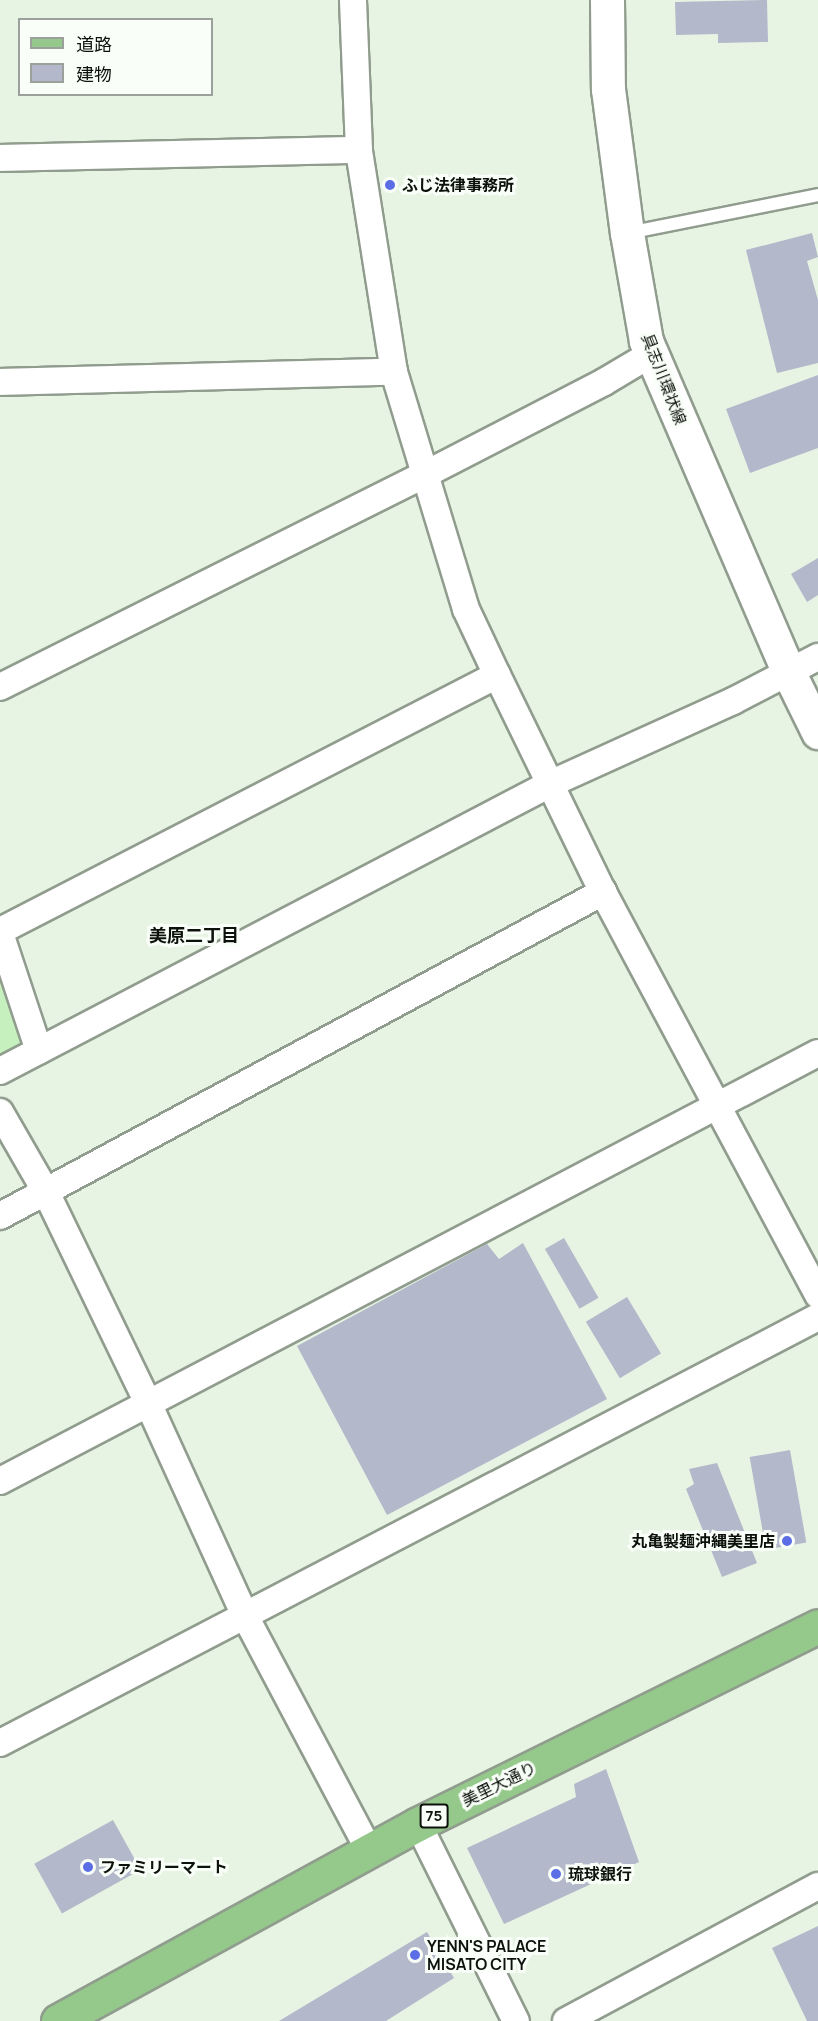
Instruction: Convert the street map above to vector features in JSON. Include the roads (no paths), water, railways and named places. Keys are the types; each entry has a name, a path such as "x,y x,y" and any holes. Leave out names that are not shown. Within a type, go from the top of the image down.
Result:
{"main road":[{"name":"具志川環状線","path":"607,0 608,89 627,233 646,341 789,673 818,732"},
{"name":"美里大通り","path":"58,2021 417,1824 818,1626"}],"street":[{"path":"353,0 359,150 394,372 466,609 603,892 818,1295"},
{"path":"0,158 359,150"},
{"path":"0,687 424,475 604,382 651,354"},
{"path":"0,382 394,372"},
{"path":"0,1071 550,784 789,673 818,657"},
{"path":"39,1051 0,932 497,675"},
{"path":"0,1216 603,892"},
{"path":"0,1481 818,1053"},
{"path":"0,1112 46,1192 148,1403 244,1614 369,1850"},
{"path":"0,1743 818,1317"},
{"path":"417,1824 516,2021"},
{"path":"566,2021 818,1886"}],"lane":[{"path":"627,233 818,195"}],"place":[{"name":"ふじ法律事務所","path":"390,185"},
{"name":"丸亀製麺沖縄美里店","path":"787,1541"},
{"name":"ファミリーマート","path":"88,1867"},
{"name":"琉球銀行","path":"556,1874"},
{"name":"YENN'S PALACE MISATO CITY","path":"415,1955"}],"district":[{"name":"美原二丁目","path":"194,935"}]}
